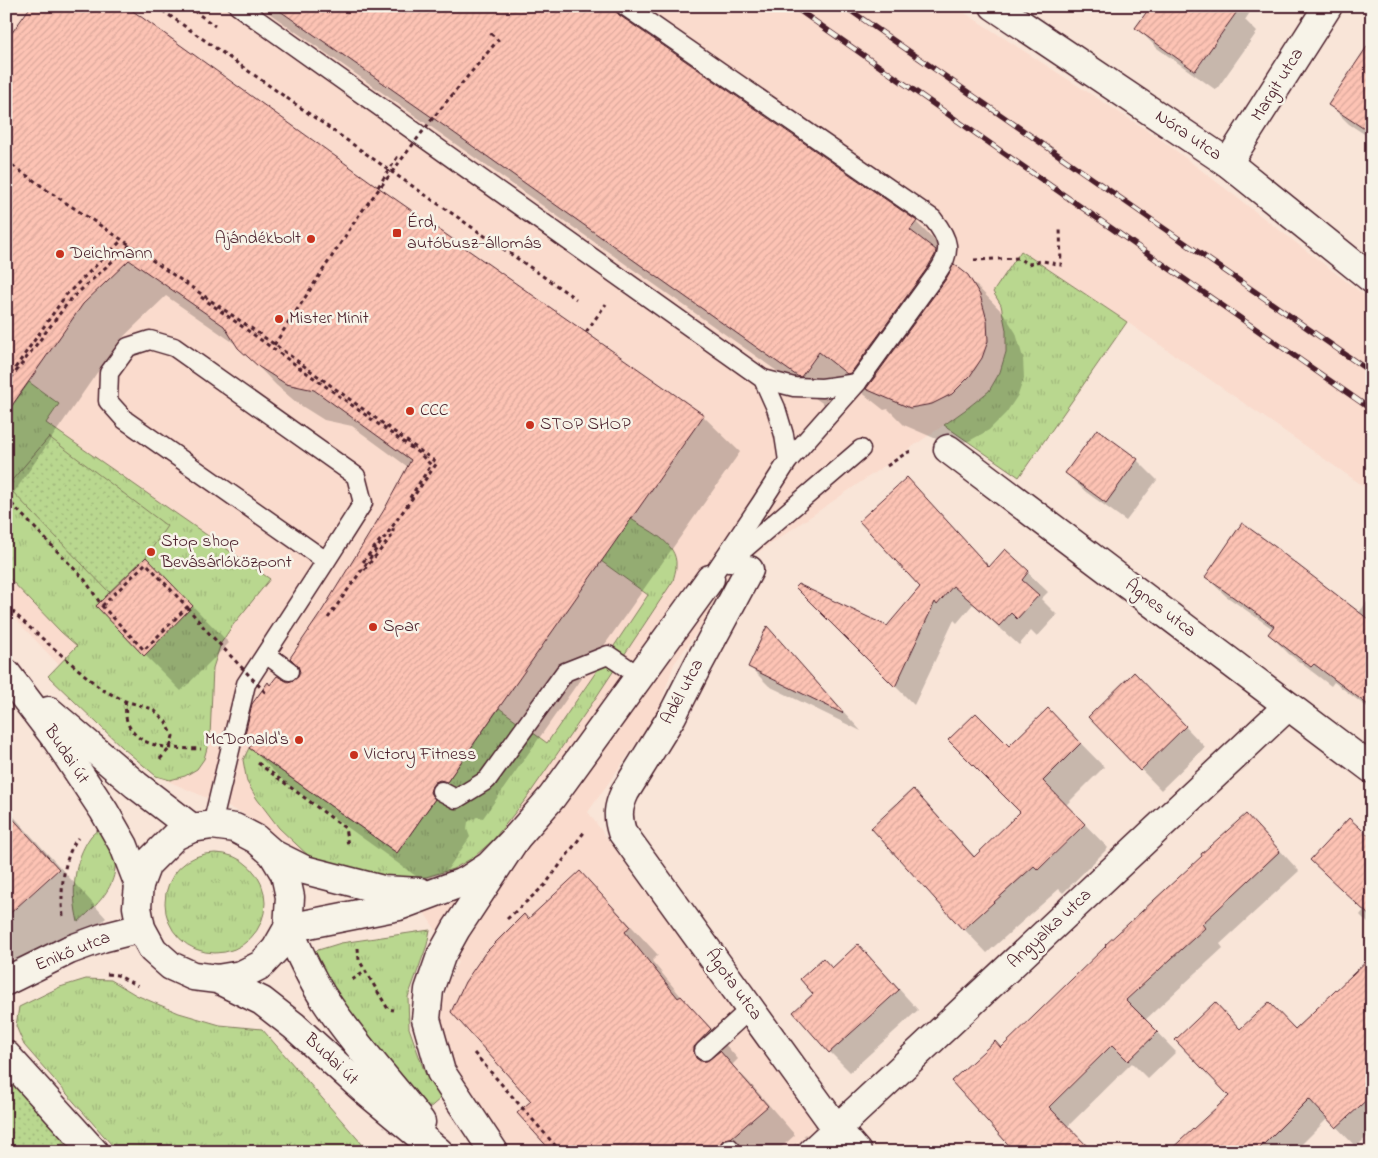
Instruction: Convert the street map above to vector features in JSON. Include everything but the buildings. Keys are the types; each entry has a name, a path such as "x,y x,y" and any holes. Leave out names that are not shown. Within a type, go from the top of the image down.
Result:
{"street":[{"name":"Nóra utca","path":"994,6 1228,163 1372,279"},
{"name":"Margit utca","path":"1228,163 1328,6"},
{"name":"Ágnes utca","path":"948,449 1372,769"},
{"name":"Adél utca","path":"619,820 619,805 625,792 672,716 749,570"},
{"path":"288,928 400,906 466,880 489,866 552,797 710,579"},
{"name":"Budai út","path":"10,677 136,785 202,827"},
{"name":"Budai út","path":"10,677 57,740 104,811 124,846 139,885"},
{"name":"Angyalka utca","path":"812,1152 1288,706"},
{"name":"Ágota utca","path":"619,820 622,832 836,1129 857,1152"},
{"name":"Budai út","path":"202,827 235,828 256,839 274,854 285,874 290,897 288,928 276,949 262,965 241,975 217,979 193,976 171,966 153,950 141,928 137,907 139,885 147,864 175,836 202,827"},
{"path":"494,1152 441,1072 426,1019 429,990 441,956 456,929 516,838"},
{"path":"274,854 306,870 383,890 434,893"},
{"name":"Enikő utca","path":"6,981 69,950 102,938 141,928"},
{"name":"Budai út","path":"288,928 305,965 329,1006 444,1152"},
{"name":"Budai út","path":"217,979 262,1001 294,1026 362,1088 439,1152"},
{"path":"6,1055 94,1152"}],"lane":[{"path":"238,6 764,379 794,386 822,388 857,383"},
{"path":"625,6 933,218 944,232 948,247 946,261 857,383 788,461 710,579"},
{"path":"202,827 246,684 326,561 362,503 356,476 174,347 150,340 128,347 109,373 108,401 126,420 326,561"},
{"path":"764,379 776,408 784,435 788,461"},
{"path":"710,579 861,449"},
{"path":"266,654 289,672"},
{"path":"441,790 456,799 487,780 565,672 608,655 639,676"},
{"path":"704,1051 750,1009"}],"path":[{"path":"156,6 576,299"},
{"path":"379,187 498,40 489,32"},
{"path":"272,348 379,187 398,155"},
{"path":"946,261 1019,258 1025,263 1030,264 1044,261 1061,265 1060,228"},
{"path":"6,381 66,295 120,242"},
{"path":"6,385 70,300 130,245"},
{"path":"293,317 310,292"},
{"path":"6,498 85,580 102,606 144,650 187,607"},
{"path":"348,589 392,536 395,520"},
{"path":"102,606 146,562 206,630 266,693"},
{"path":"504,921 545,885 589,826 598,836 619,820"},
{"path":"101,973 117,976 143,988"},
{"path":"472,1050 561,1152"},
{"path":"372,1144 379,1152"}],"shaded area":[{"path":"6,6 954,6 1162,140 1372,301 1372,492 1021,251 993,292 1001,305 1006,330 1006,352 1000,372 989,391 944,425 750,558 674,664 657,714 588,812 816,1124 786,1152 515,1152 466,1095 452,1070 443,1042 442,1011 448,982 458,962 401,879 313,860 242,813 156,776 124,749 48,676 59,665 6,609"},
{"path":"816,1124 841,1152 786,1152"}],"green space":[{"path":"1021,251 1127,322 1019,477 944,425 989,391 1000,372 1006,352 1006,330 1001,305 993,292"},
{"path":"29,382 59,404 46,423 270,579 221,643 213,668 210,737 204,759 197,769 185,776 170,780 156,776 124,749 48,676 77,646 6,575 6,414"},
{"path":"49,437 167,526 146,557 109,592 7,486"},
{"path":"631,519 653,532 667,543 672,550 676,566 673,581 526,799 493,840 474,857 453,869 426,877 371,879 313,860 279,828 247,782 243,760 249,748 397,853 499,708 547,743 648,595 601,561"},
{"path":"103,825 114,854 115,867 113,878 100,900 78,922 74,889 77,867 80,856 91,836"},
{"path":"215,853 234,857 250,868 261,884 265,903 261,922 250,938 234,949 215,953 196,949 180,938 169,922 165,903 169,884 180,868 196,857"},
{"path":"430,930 427,945 408,997 409,1028 425,1073 441,1098 426,1111 361,1032 325,977 315,951 341,943"},
{"path":"86,979 111,980 136,995 179,1013 220,1025 262,1029 369,1152 150,1152 147,1148 143,1152 118,1152 24,1045 16,1026 19,1007 60,987"},
{"path":"6,1055 94,1152 6,1152"}],"railway":[{"path":"793,6 1372,410"},
{"path":"844,6 1372,373"}],"place":[{"name":"Érd, autóbusz-állomás","path":"397,233"},
{"name":"Ajándékbolt","path":"311,239"},
{"name":"Deichmann","path":"60,254"},
{"name":"Mister Minit","path":"279,319"},
{"name":"CCC","path":"410,411"},
{"name":"STOP SHOP","path":"530,425"},
{"name":"Stop shop Bevásárlóközpont","path":"151,552"},
{"name":"Spar","path":"373,627"},
{"name":"McDonald's","path":"299,740"},
{"name":"Victory Fitness","path":"354,755"}]}
